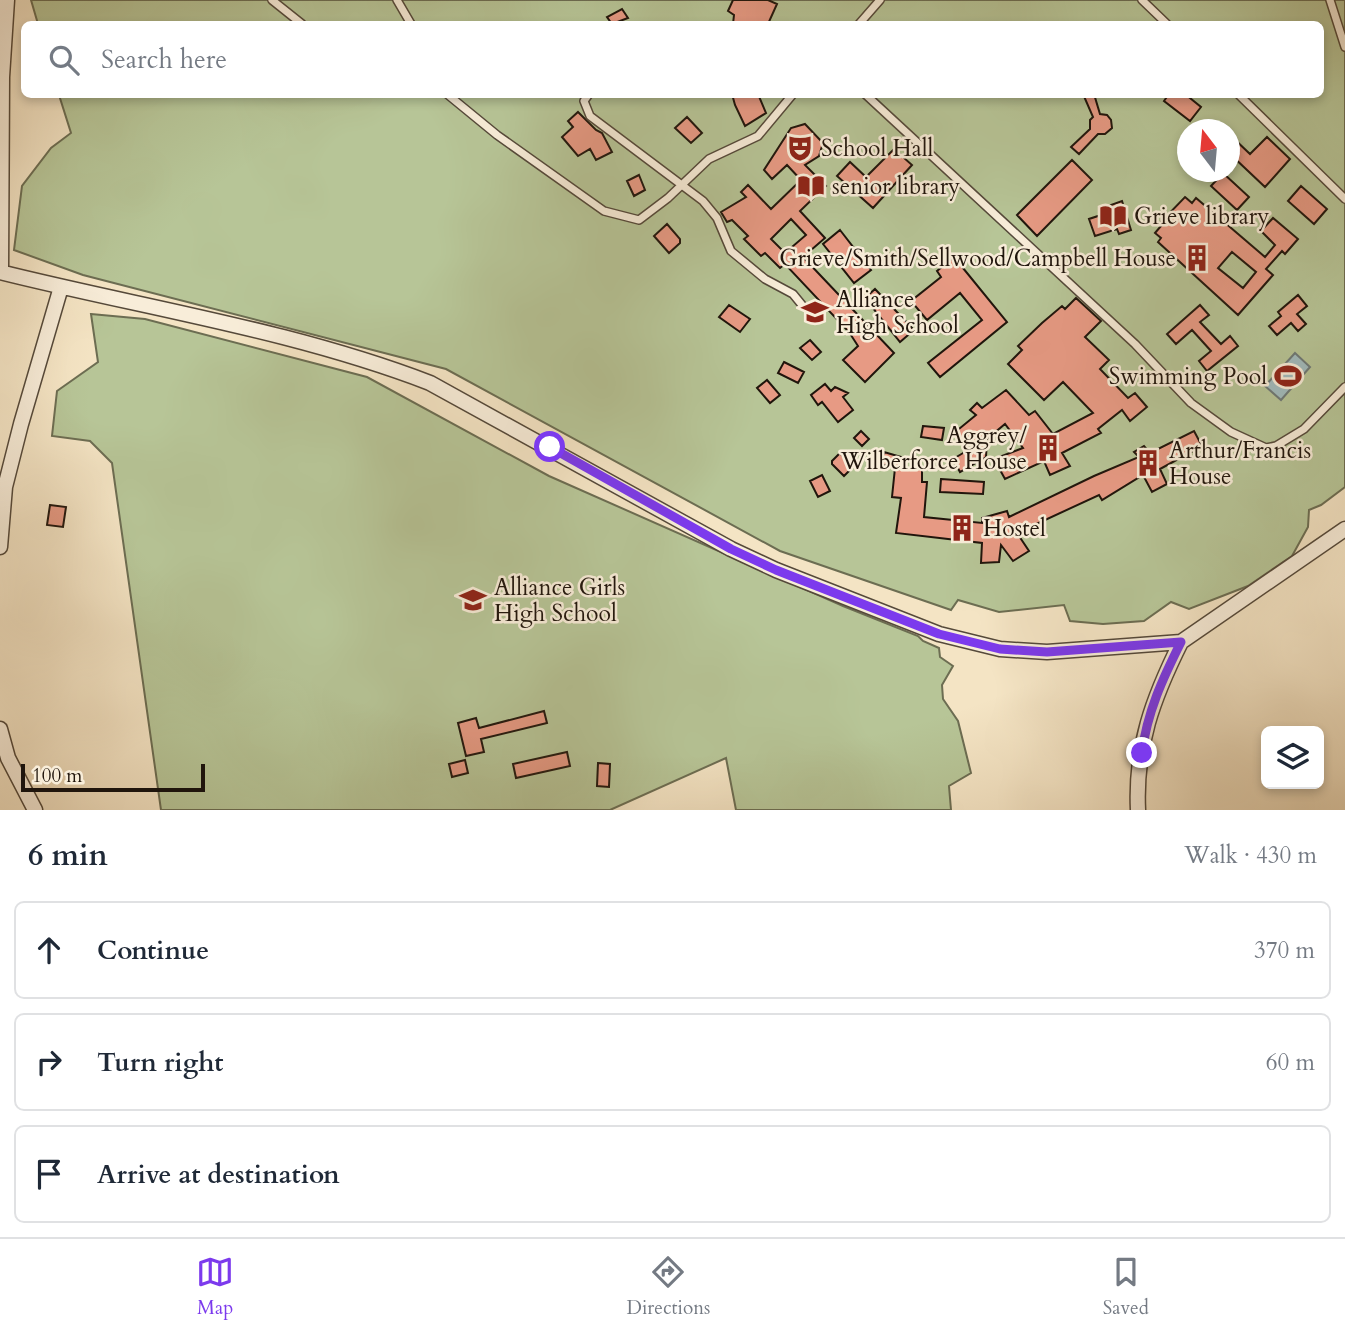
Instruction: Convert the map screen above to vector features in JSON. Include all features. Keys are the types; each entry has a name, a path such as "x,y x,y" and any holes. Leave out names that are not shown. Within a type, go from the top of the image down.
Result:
{"street":[{"path":"8,0 2,77 1,272 349,354 430,383 731,549 776,570 939,634 1000,649 1047,652 1181,642"},
{"path":"0,547 5,487 61,287"},
{"path":"1138,810 1142,753 1149,715 1158,688 1181,642 1345,529"},
{"path":"0,729 14,772 34,810"}],"lane":[{"path":"272,0 298,21"},
{"path":"397,0 409,21"},
{"path":"862,21 880,0"},
{"path":"1142,0 1164,21"},
{"path":"1330,0 1345,47"},
{"path":"452,98 497,135 604,211 639,220 717,153 758,136 790,98"},
{"path":"586,98 584,101 590,116 703,201 717,218 731,251 765,279 793,294 802,305"},
{"path":"869,98 1135,344 1191,403 1231,432 1266,448 1276,446 1304,429 1345,387"},
{"path":"1242,98 1345,199"}],"green space":[{"name":"Alliance High School","path":"31,0 1345,0 1345,487 1321,505 1309,510 1308,527 1292,556 1248,586 1189,609 1171,602 1144,621 1103,624 1070,621 1064,605 999,612 958,600 951,610 780,551 446,369 83,275 14,250 22,186 51,148 71,133 60,98 1324,98 1324,21 37,21"},
{"name":"Alliance Girls High School","path":"91,314 145,319 367,377 549,476 843,606 918,636 939,648 940,657 953,666 942,685 943,699 958,721 971,773 949,786 951,810 736,810 726,758 610,810 161,810 112,463 90,441 52,436 57,391 98,362"}],"water":[{"name":"Swimming Pool","path":"1295,353 1310,367 1281,400 1265,386"}],"building":[{"path":"733,0 768,0 777,4 769,21 733,21 734,15 728,11"},
{"path":"622,9 628,18 610,21 607,17"},
{"path":"733,98 760,98 766,113 745,126"},
{"path":"1085,98 1095,98 1100,114 1107,115 1112,128 1105,134 1098,134 1079,154 1071,147 1090,129 1090,120 1093,117"},
{"path":"1166,98 1190,98 1201,107 1192,119 1187,119 1164,101"},
{"path":"578,112 602,133 612,152 596,160 590,149 578,156 562,137 573,127 568,121"},
{"path":"687,117 702,133 691,143 675,128"},
{"path":"805,124 823,143 819,156 805,165 826,186 800,211 825,238 803,257 894,353 865,382 843,360 858,346 849,332 785,264 780,268 765,253 761,256 744,239 748,236 732,220 727,222 721,212 746,197 741,192 748,185 771,209 801,180 787,165 772,179 764,170 791,128","holes":["791,219 806,235 785,253 771,239"]},
{"path":"1267,137 1290,159 1265,187 1240,163 1240,144 1250,154"},
{"path":"894,149 912,165 873,208 837,176 850,162 866,177"},
{"path":"1072,160 1092,180 1037,236 1017,215"},
{"path":"639,175 645,190 634,196 627,181"},
{"path":"1215,182 1233,182 1249,197 1237,210 1211,186"},
{"path":"1301,186 1327,209 1314,224 1288,201"},
{"name":"Grieve/Smith/Sellwood/Campbell House","path":"1185,197 1192,203 1196,198 1265,257 1275,245 1261,231 1273,218 1298,239 1285,254 1282,251 1266,269 1273,275 1238,315 1158,242 1161,238 1155,233 1161,226 1159,224","holes":["1232,252 1256,272 1243,288 1218,268"]},
{"name":"Grieve library","path":"1122,201 1131,230 1119,234 1117,229 1095,236 1089,219 1110,212 1108,206"},
{"path":"667,224 680,239 680,243 669,253 654,236"},
{"path":"840,230 871,270 854,283 823,244"},
{"path":"954,257 1007,322 940,377 928,363 982,320 960,293 927,320 911,301 941,277 937,271"},
{"path":"875,289 914,330 900,342 865,298"},
{"path":"1298,295 1307,306 1297,314 1306,324 1298,331 1291,323 1277,335 1269,326 1281,316 1278,312"},
{"path":"1076,298 1101,321 1085,337 1109,360 1100,369 1128,398 1135,393 1147,407 1130,421 1122,410 1098,429 1101,433 1062,453 1070,466 1050,475 1044,461 1005,479 994,459 1023,448 1005,424 987,439 986,457 960,472 953,459 980,443 961,441 954,433 976,415 970,410 977,403 982,408 1006,390 1029,415 1035,411 1053,434 1093,413 1063,382 1044,400 1008,364 1022,350 1018,346 1062,306 1065,309"},
{"path":"729,305 750,319 740,332 719,317"},
{"path":"1200,305 1209,315 1200,322 1221,344 1230,336 1238,346 1207,371 1199,361 1211,351 1192,330 1176,344 1167,334"},
{"path":"810,340 821,352 812,360 800,348"},
{"path":"784,362 804,372 798,383 778,373"},
{"path":"767,380 780,395 770,403 757,388"},
{"path":"825,384 831,391 835,387 848,393 843,397 853,410 838,422 822,402 818,405 811,395"},
{"path":"923,426 944,428 942,440 921,437"},
{"path":"861,431 869,439 862,446 854,438"},
{"path":"1194,431 1202,446 1160,469 1167,484 1152,492 1143,475 1102,500 1099,495 1017,533 1029,551 1013,561 1001,545 999,562 981,563 982,543 896,533 901,498 892,497 895,468 881,464 884,452 901,457 898,468 922,468 922,482 927,482 924,517 982,523 982,518 1007,511 1009,517 1139,457 1134,452 1144,446 1150,453"},
{"path":"840,453 853,467 844,476 832,464"},
{"path":"822,475 830,491 818,497 810,481"},
{"path":"941,479 984,482 983,494 940,492"},
{"path":"50,505 66,507 63,527 47,525"},
{"path":"544,711 547,723 481,739 484,752 466,756 458,723 476,718 479,728"},
{"path":"567,752 570,766 516,778 513,764"},
{"path":"465,760 468,773 452,777 449,764"},
{"path":"598,763 610,764 609,787 597,786"}],"place":[{"name":"School Hall","path":"800,148"},
{"name":"senior library","path":"811,186"},
{"name":"Grieve library","path":"1113,216"},
{"name":"Grieve/Smith/Sellwood/Campbell House","path":"1197,258"},
{"name":"Alliance High School","path":"815,312"},
{"name":"Swimming Pool","path":"1288,376"},
{"name":"Aggrey/ Wilberforce House","path":"1048,448"},
{"name":"Arthur/Francis House","path":"1148,463"},
{"name":"Hostel","path":"962,528"},
{"name":"Alliance Girls High School","path":"473,600"}],"route":[{"path":"550,447 731,549 776,570 939,634 1000,649 1047,652 1181,642 1158,688 1149,715 1142,753"}]}
